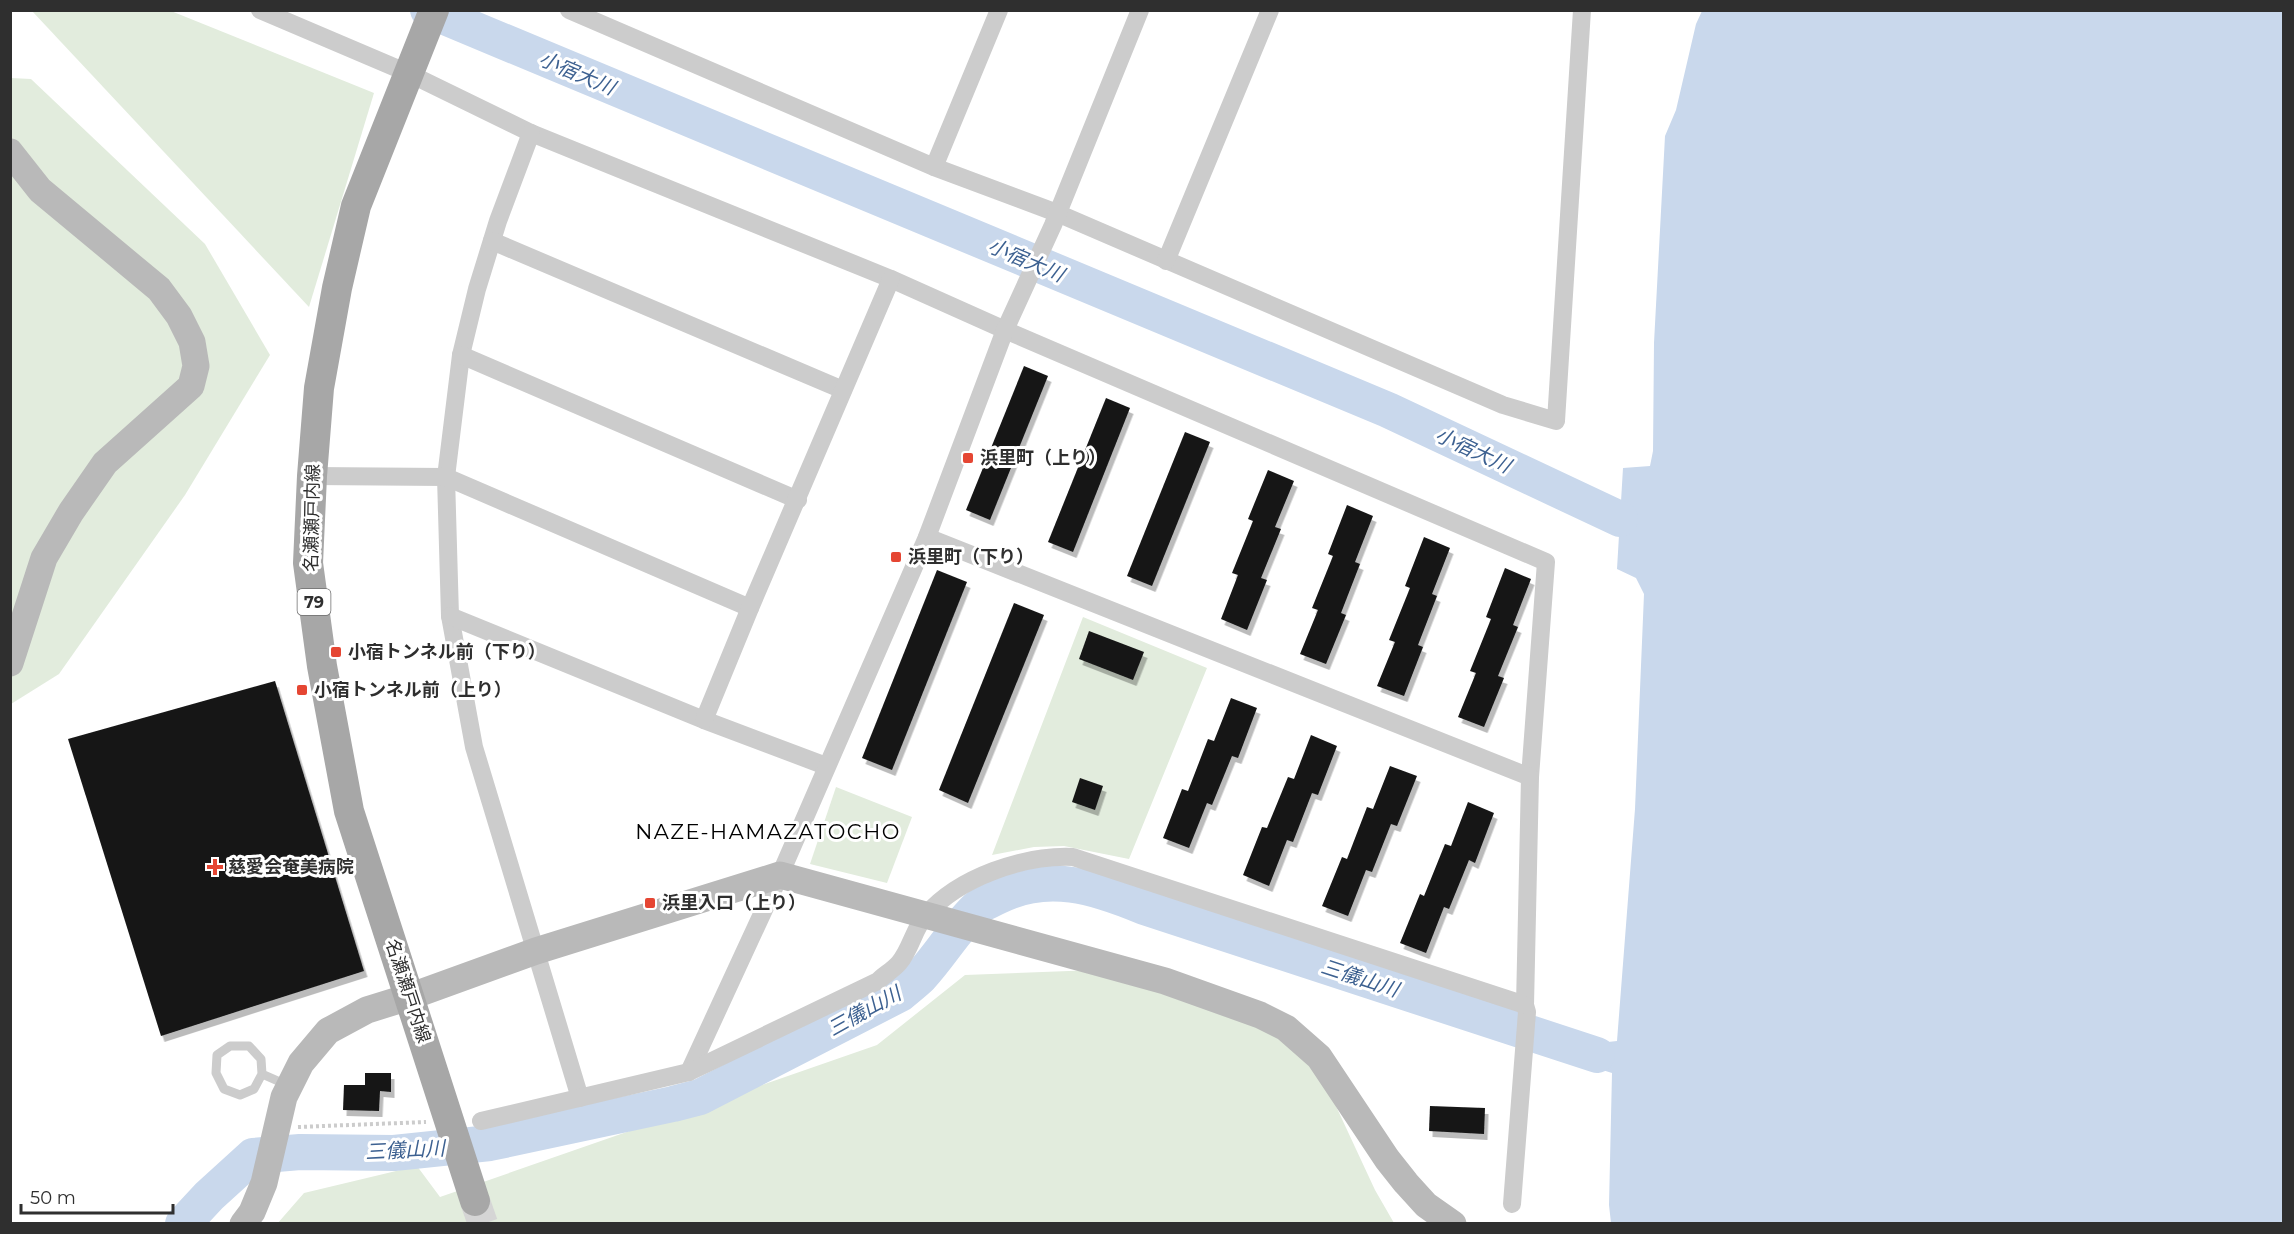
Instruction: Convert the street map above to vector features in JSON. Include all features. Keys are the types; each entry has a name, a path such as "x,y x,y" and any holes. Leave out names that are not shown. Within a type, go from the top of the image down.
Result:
{"main road":[{"name":"名瀬瀬戸内線","path":"434,10 356,206 337,288 319,388 312,476 309,563 322,666 350,811 475,1201"}],"street":[{"path":"260,10 408,73 531,134 1009,324 1546,562 1530,777 1526,1009 1512,1204"},
{"path":"934,167 999,10"},
{"path":"689,1072 780,875 927,537 1009,324 1055,219 1140,10"},
{"path":"1166,261 1270,10"},
{"path":"578,12 1055,219 1166,261 1503,405 1556,421 1581,11"},
{"path":"531,134 498,221 477,289 461,355 446,477 450,616 474,747 580,1098"},
{"path":"10,152 40,190 159,290 179,316 192,342 196,366 191,386 105,463 71,512 44,558 10,663"},
{"path":"492,242 843,390"},
{"path":"704,720 891,279"},
{"path":"461,355 798,500"},
{"path":"312,476 446,477 750,608"},
{"path":"927,537 1530,777"},
{"path":"450,616 704,720 826,766"},
{"path":"481,1121 689,1072 878,981 899,963 930,916 957,889 997,869 1052,856 1073,857 1526,1009"},
{"path":"243,1224 252,1212 264,1183 284,1097 301,1063 328,1031 367,1010 536,951 780,875 1165,981 1260,1015 1287,1028 1319,1057 1387,1160 1406,1183 1426,1205 1453,1224"}],"lane":[{"path":"230,1046 249,1046 261,1059 262,1074 254,1089 240,1095 224,1089 216,1073 217,1055 230,1046"},
{"path":"262,1074 289,1086"}],"path":[{"path":"276,1132 451,1124"}],"green space":[{"path":"32,11 171,11 374,93 309,307"},
{"path":"11,78 31,79 205,244 270,355 185,495 59,674 11,704"},
{"path":"1083,617 1207,668 1129,859 1064,846 1034,847 992,855"},
{"path":"836,787 912,817 887,883 810,864"},
{"path":"1122,969 1308,1046 1375,1190 1394,1223 277,1224 304,1193 417,1166 440,1197 877,1045 965,975"}],"water":[{"path":"1702,11 2283,11 2283,1223 1611,1223 1609,1205 1612,1073 1596,1068 1599,1043 1617,1041 1635,809 1644,594 1636,578 1617,569 1623,468 1650,466 1653,451 1654,343 1665,136 1676,110 1696,24"}],"building":[{"path":"1024,366 1048,376 990,520 966,510"},
{"path":"1106,398 1130,408 1073,552 1048,542"},
{"path":"1185,432 1210,442 1152,586 1127,576"},
{"path":"1268,470 1294,481 1275,527 1281,529 1261,578 1267,580 1247,630 1221,619 1238,575 1232,573 1253,521 1248,519"},
{"path":"1347,505 1373,516 1355,562 1360,564 1341,613 1346,615 1326,664 1300,654 1318,610 1312,608 1333,556 1328,554"},
{"path":"1424,537 1450,548 1432,594 1437,596 1418,645 1423,647 1404,696 1377,686 1395,642 1389,640 1410,588 1405,586"},
{"path":"1505,568 1531,579 1513,625 1518,627 1498,676 1504,678 1484,727 1458,717 1476,673 1470,671 1491,619 1486,617"},
{"path":"937,570 967,582 892,770 862,758"},
{"path":"1014,603 1044,615 968,803 939,790"},
{"path":"1089,631 1144,652 1133,680 1079,659"},
{"path":"275,681 364,971 161,1036 68,739"},
{"path":"1231,698 1257,708 1238,758 1232,756 1212,805 1207,803 1189,848 1163,838 1182,789 1188,791 1208,739 1214,741"},
{"path":"1311,735 1337,746 1318,795 1312,793 1293,842 1287,840 1269,886 1243,875 1262,827 1267,828 1288,777 1294,779"},
{"path":"1390,766 1417,776 1397,826 1391,824 1372,872 1366,870 1348,916 1322,906 1342,857 1347,859 1367,807 1373,809"},
{"path":"1080,778 1103,786 1095,810 1072,802"},
{"path":"1468,802 1494,813 1475,863 1469,860 1449,909 1444,907 1426,953 1400,943 1420,894 1424,896 1445,844 1451,846"},
{"path":"365,1073 391,1073 391,1092 380,1091 379,1111 343,1110 344,1085 365,1085"},
{"path":"1430,1106 1485,1108 1484,1134 1429,1131"}],"waterway":[{"name":"小宿大川","path":"428,10 1388,410 1620,519"},
{"name":"三儀山川","path":"183,1224 209,1196 253,1156 300,1152 394,1153 490,1143 700,1097 900,994 921,976 977,908 1016,889 1034,885 1053,883 1108,893 1144,907 1597,1055"}],"tunnel":[{"path":"475,1201 483,1224"}],"place":[{"name":"浜里町（上り）","path":"968,458"},
{"name":"浜里町（下り）","path":"896,557"},
{"name":"小宿トンネル前（下り）","path":"336,652"},
{"name":"小宿トンネル前（上り）","path":"302,690"},
{"name":"慈愛会奄美病院","path":"215,867"},
{"name":"浜里入口（上り）","path":"650,903"}],"district":[{"name":"NAZE-HAMAZATOCHO","path":"768,832"}]}
